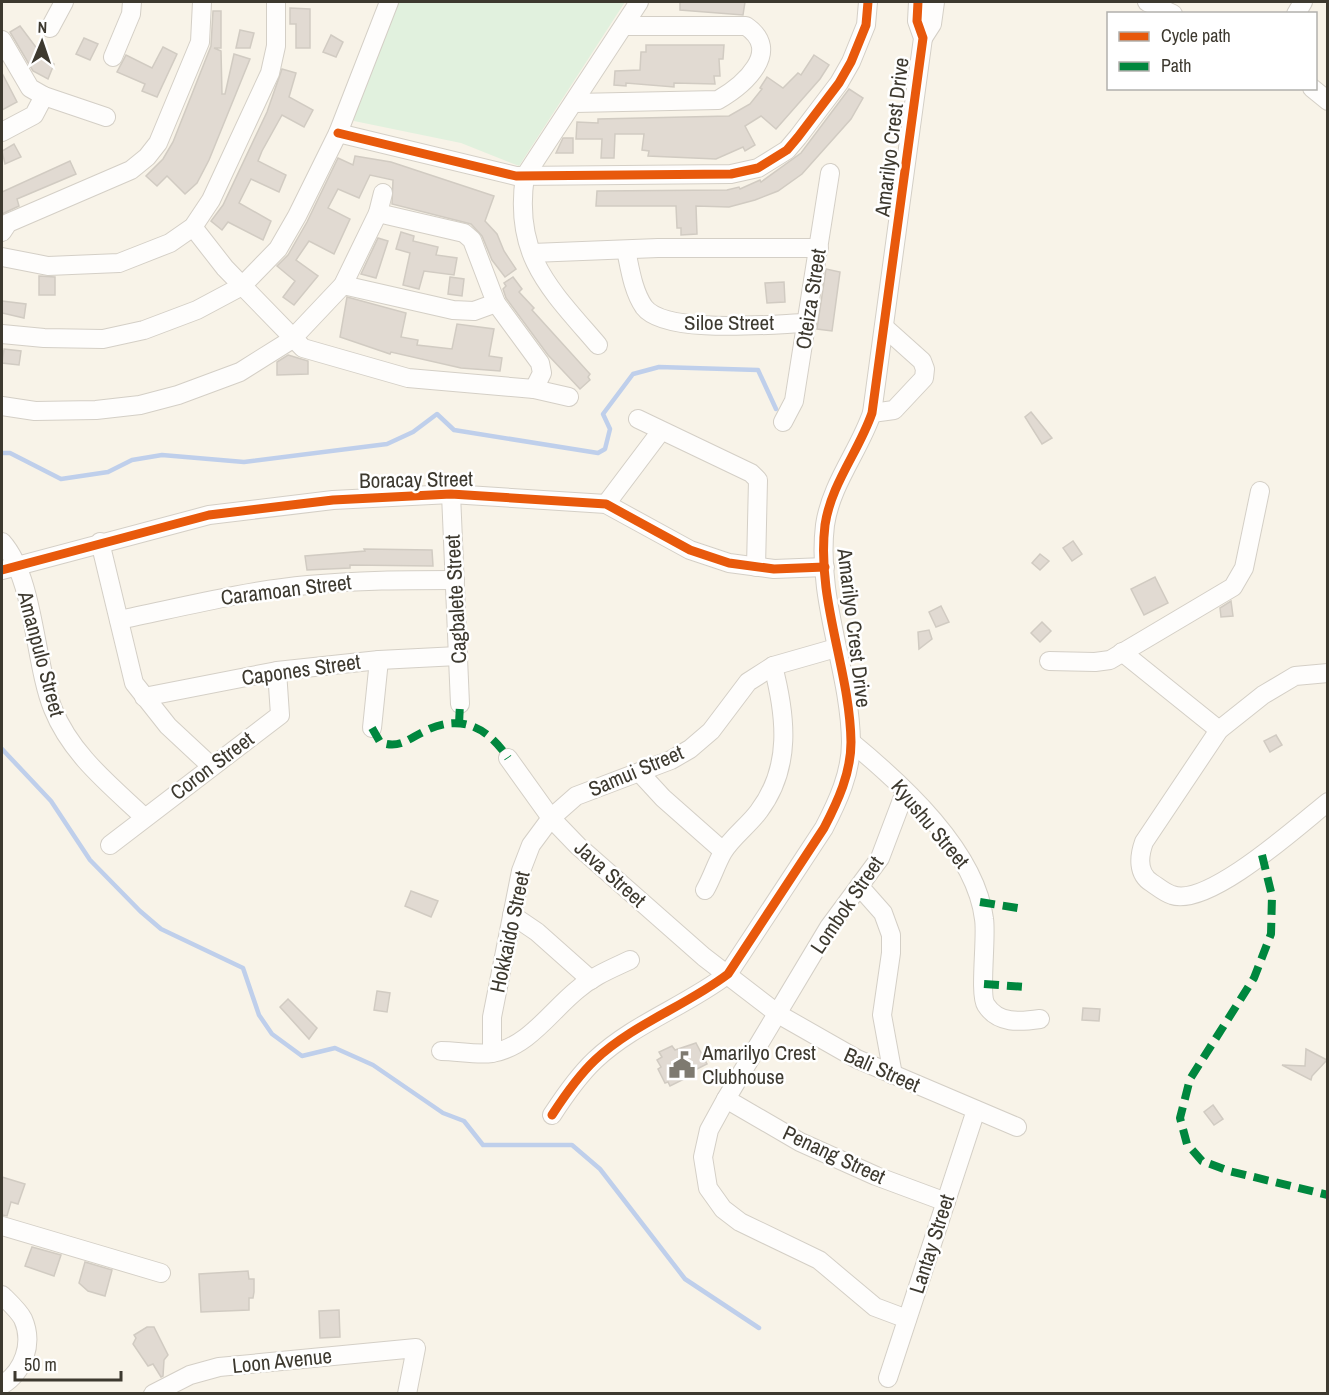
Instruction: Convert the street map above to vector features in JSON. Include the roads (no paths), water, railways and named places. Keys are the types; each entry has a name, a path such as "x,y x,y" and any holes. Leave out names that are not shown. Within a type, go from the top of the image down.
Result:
{"street":[{"path":"50,28 64,2"},
{"path":"113,57 131,14 132,2"},
{"path":"2,232 8,223 131,170 147,157 158,143 200,42 202,2"},
{"path":"2,257 48,266 119,263 170,243 193,227 212,200 270,73 276,46 276,2"},
{"path":"2,334 44,338 103,339 144,330 197,310 242,286 278,249 338,133 389,2"},
{"path":"598,345 547,282 532,253 522,226 521,204 525,177 639,2"},
{"path":"338,133 525,177 731,174 758,168 787,150 839,83 866,26 868,2"},
{"name":"Amarilyo Crest Drive","path":"552,1115 574,1082 597,1058 631,1033 706,991 728,974 758,931 836,804 847,774 851,742 825,567 825,525 842,475 864,438 873,413 922,38 917,21 918,2"},
{"name":"Amarilyo Crest Drive","path":"922,38 933,24 935,2"},
{"path":"1147,2 1169,12"},
{"path":"575,103 718,100 736,89 762,57 762,45 757,33 746,26 625,26"},
{"path":"4,49 30,88 44,96 106,117"},
{"path":"1314,90 1328,101"},
{"path":"2,132 34,114 44,96"},
{"name":"Oteiza Street","path":"783,422 794,401 831,173"},
{"path":"2,406 35,411 96,410 140,405 178,395 240,372 291,340 343,285 378,213 383,193"},
{"path":"378,213 464,233 472,240 496,303 540,363 542,373 534,389"},
{"path":"193,227 291,340 318,354 408,378 534,389 569,397"},
{"path":"532,253 819,248"},
{"name":"Siloe Street","path":"626,250 635,289 645,308 660,320 681,325 807,323"},
{"path":"343,285 453,310 474,310 496,303"},
{"path":"873,413 894,410 924,378 925,369 922,361 884,327"},
{"path":"638,419 750,473 758,480 756,567"},
{"path":"606,504 661,431"},
{"path":"1049,661 1110,660 1233,588 1244,567 1260,491"},
{"name":"Boracay Street","path":"9,568 209,515 333,500 451,494 606,504 690,550 729,562 774,569 825,567"},
{"name":"Cagbalete Street","path":"451,494 460,704"},
{"name":"Amanpulo Street","path":"2,542 52,706 63,731 80,756 144,817"},
{"path":"100,543 135,683 168,726 211,766"},
{"name":"Caramoan Street","path":"119,620 237,594 306,585 362,580 454,580"},
{"name":"Samui Street","path":"551,818 576,796 599,785 640,773 690,750 711,731 748,682 773,666 836,648"},
{"path":"1122,652 1219,730"},
{"name":"Capones Street","path":"144,697 277,671 379,660 458,656"},
{"path":"372,728 379,660"},
{"path":"705,890 723,851 759,812 773,790 784,754 785,726 773,666"},
{"name":"Coron Street","path":"110,845 280,715 277,671"},
{"path":"1328,673 1295,676 1263,695 1219,730 1144,842 1138,858 1146,879 1173,896 1202,893 1262,855 1328,802"},
{"name":"Kyushu Street","path":"851,742 905,792 955,849 973,876 984,918 984,1003 992,1014 1015,1023 1040,1019"},
{"name":"Java Street","path":"508,758 551,818 578,846 704,957 728,974"},
{"path":"640,773 663,798 723,851"},
{"name":"Lombok Street","path":"905,792 880,858 829,927 726,1099 709,1130 703,1157 708,1188 723,1209 740,1222 819,1260 875,1307 907,1319"},
{"name":"Hokkaido Street","path":"492,1053 492,1017 524,862 531,845 551,818"},
{"path":"860,887 883,914 891,935 891,953 882,1015 892,1075"},
{"path":"512,915 537,932 591,980"},
{"path":"441,1050 492,1053 514,1046 591,980 630,960"},
{"name":"Bali Street","path":"728,974 778,1014 832,1047 892,1075 1017,1127"},
{"name":"Penang Street","path":"726,1099 800,1142 876,1176 946,1202"},
{"name":"Lantay Street","path":"888,1378 976,1110"},
{"path":"2,1226 161,1273"},
{"path":"2,1294 23,1318 28,1338 26,1354 14,1377 2,1385"},
{"name":"Loon Avenue","path":"153,1394 190,1375 219,1367 416,1348 407,1394"}],"waterway":[{"path":"2,453 10,453 61,479 108,472 132,460 162,455 244,462 387,444 413,432 437,414 454,430 598,453 605,449 610,429 603,414 633,374 659,367 758,370 776,409"},
{"path":"2,749 51,801 90,860 140,911 161,929 243,968 259,1015 272,1034 302,1056 335,1048 373,1065 443,1113 464,1121 483,1145 572,1145 600,1169 685,1279 759,1328"}],"place":[{"name":"Amarilyo Crest Clubhouse","path":"682,1065"}]}
